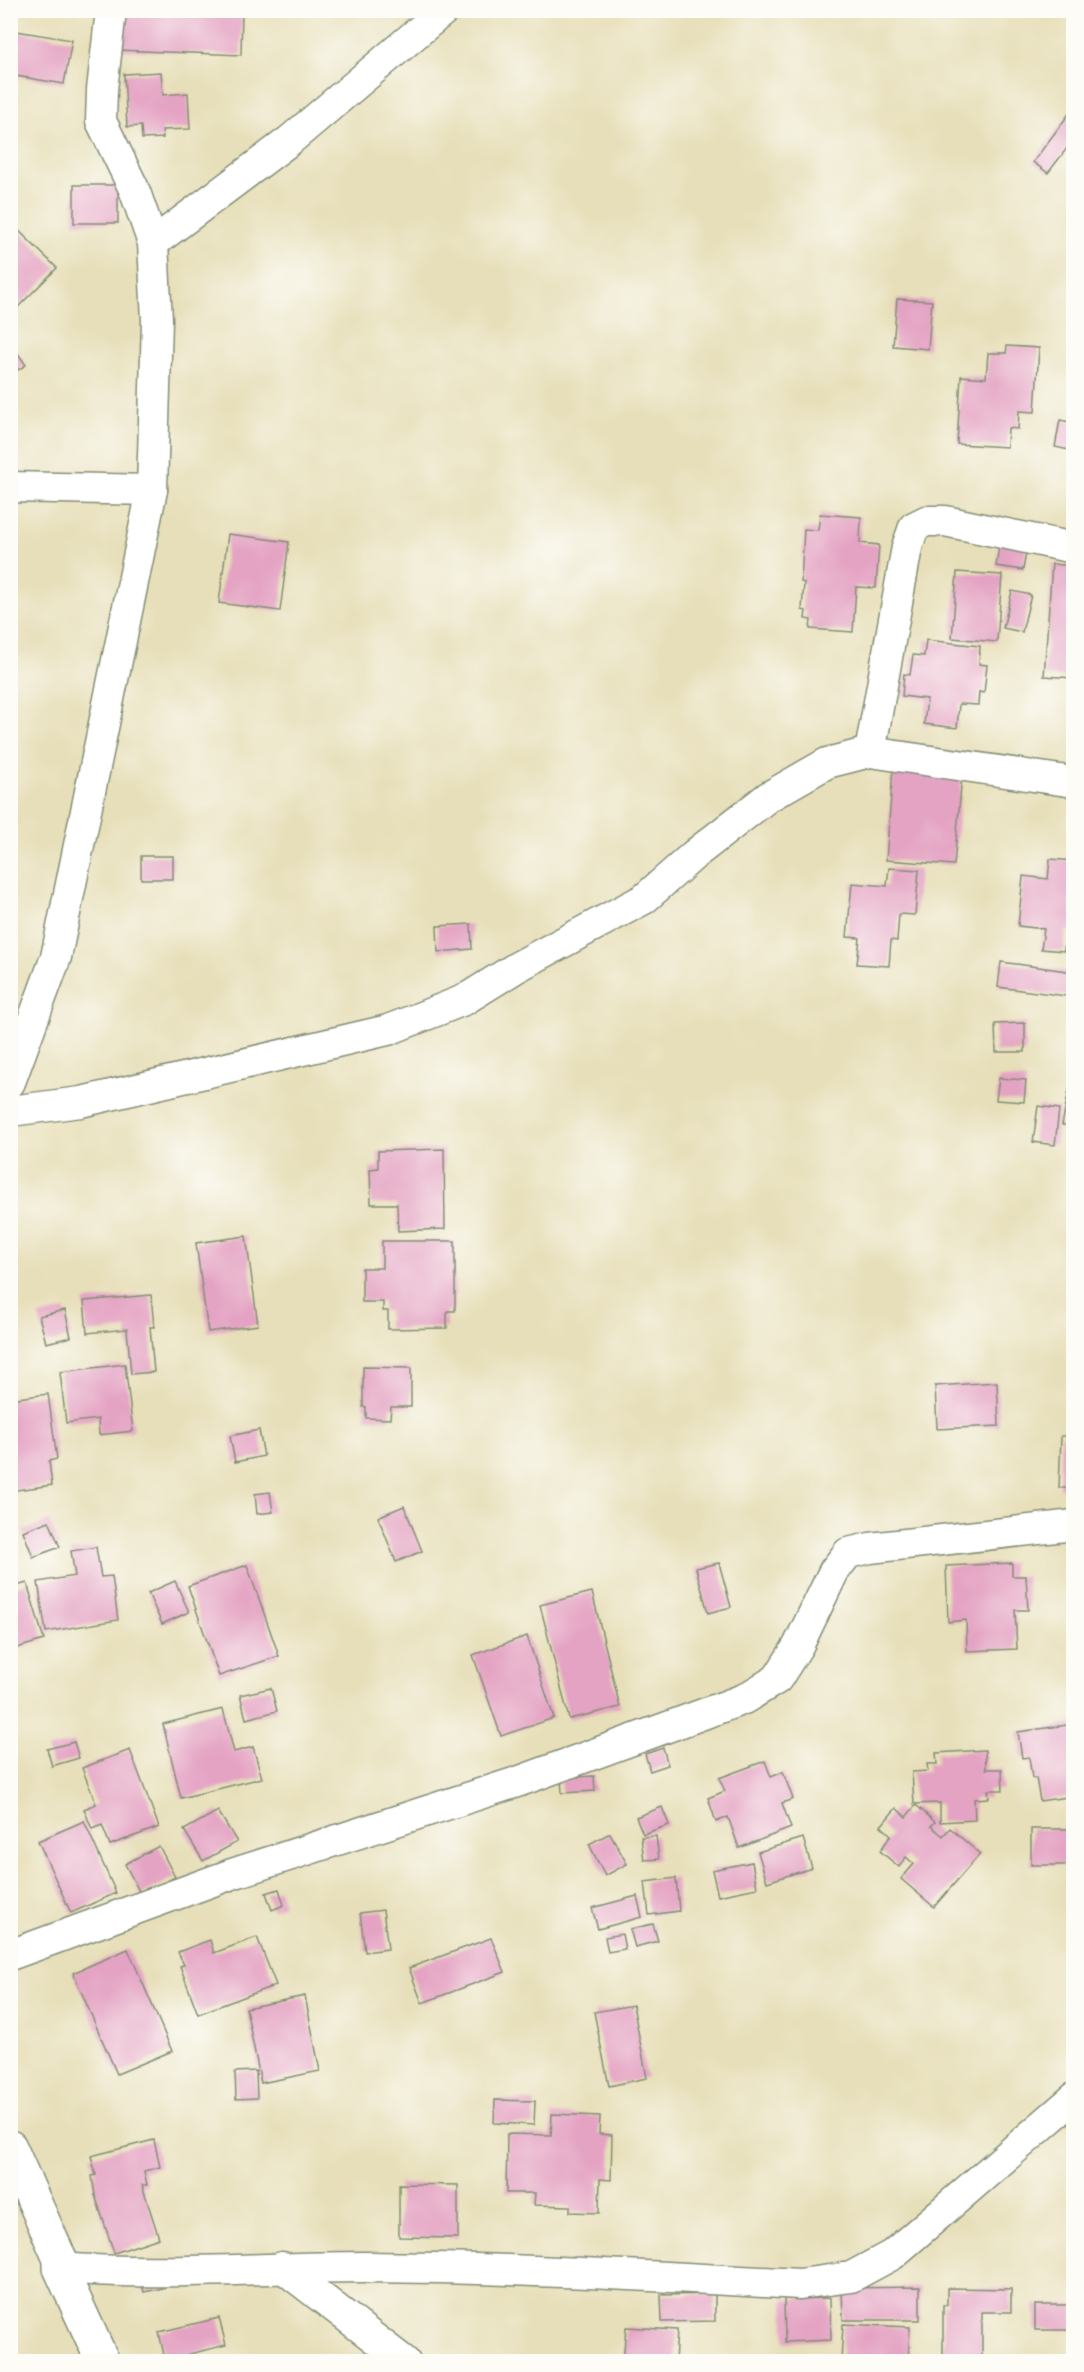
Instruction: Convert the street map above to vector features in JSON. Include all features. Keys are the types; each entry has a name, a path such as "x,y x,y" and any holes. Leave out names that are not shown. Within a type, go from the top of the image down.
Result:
{"street":[{"path":"10,1082 56,957 152,490 157,320 153,243 134,189 101,121 111,10"},
{"path":"153,243 289,141 444,10"},
{"path":"10,487 152,490"},
{"path":"870,752 907,547 914,527 926,521 945,522 1074,548"},
{"path":"10,1111 81,1102 377,1033 464,1000 517,967 644,899 695,854 768,797 827,763 870,752 1074,782"},
{"path":"10,1955 232,1874 520,1781 744,1699 777,1679 798,1646 834,1571 848,1553 870,1548 1074,1525"},
{"path":"60,2268 109,2272 282,2267 487,2268 800,2284 851,2277 892,2255 1074,2098"},
{"path":"10,2147 60,2259 60,2268 104,2361"},
{"path":"282,2267 405,2361"}],"building":[{"path":"119,10 242,10 241,55 117,50"},
{"path":"10,30 72,40 64,84 10,75"},
{"path":"161,72 163,95 188,93 190,129 162,130 163,138 142,139 141,126 127,127 124,74"},
{"path":"1074,107 1074,139 1048,173 1033,162"},
{"path":"74,185 118,185 118,223 74,223"},
{"path":"10,222 57,268 10,315"},
{"path":"897,299 932,301 928,349 893,346"},
{"path":"10,342 26,365 10,375"},
{"path":"1007,346 1039,348 1035,412 1019,411 1018,429 1008,428 1007,447 957,444 961,376 986,378 988,353 1006,353"},
{"path":"1060,420 1074,423 1074,451 1055,447"},
{"path":"820,514 861,517 860,543 879,545 876,588 856,587 853,632 810,629 811,620 805,619 806,611 802,610 804,529 818,530"},
{"path":"228,534 289,542 280,611 219,603"},
{"path":"1000,539 1028,542 1023,570 996,566"},
{"path":"1052,564 1074,566 1074,678 1044,676"},
{"path":"957,572 1002,575 997,642 952,638"},
{"path":"1012,591 1031,595 1022,632 1003,628"},
{"path":"926,640 980,646 979,664 987,665 984,693 979,692 978,705 959,704 957,728 924,724 927,699 902,696 904,674 910,675 913,655 924,656"},
{"path":"893,769 962,775 954,865 886,860"},
{"path":"141,856 173,856 173,879 141,879"},
{"path":"1050,859 1074,861 1074,932 1066,931 1064,951 1041,949 1044,929 1018,926 1023,876 1048,879"},
{"path":"889,868 919,870 915,915 899,914 897,941 891,940 889,966 857,964 860,938 847,937 852,883 887,886"},
{"path":"471,924 472,949 438,952 437,926"},
{"path":"1001,962 1074,972 1074,997 998,987"},
{"path":"1025,1023 1025,1052 996,1052 995,1024"},
{"path":"999,1078 1026,1080 1024,1102 996,1100"},
{"path":"1071,1080 1074,1080 1074,1127 1062,1125"},
{"path":"1038,1106 1059,1109 1055,1145 1033,1142"},
{"path":"444,1149 445,1229 398,1231 397,1204 371,1204 370,1169 378,1168 378,1151"},
{"path":"246,1236 258,1325 208,1332 196,1243"},
{"path":"382,1241 455,1241 455,1311 447,1311 447,1328 388,1329 388,1311 383,1311 383,1302 362,1302 362,1268 382,1268"},
{"path":"151,1295 154,1327 150,1327 154,1372 131,1374 127,1329 87,1333 84,1301"},
{"path":"65,1310 71,1337 46,1343 39,1316"},
{"path":"125,1364 133,1431 99,1435 98,1419 66,1423 60,1372"},
{"path":"363,1367 411,1368 411,1407 391,1407 390,1419 366,1418 366,1407 363,1407"},
{"path":"997,1382 999,1426 937,1429 935,1386"},
{"path":"48,1394 57,1459 49,1461 52,1485 10,1491 10,1399"},
{"path":"259,1430 264,1456 235,1462 230,1436"},
{"path":"1061,1436 1074,1436 1074,1488 1059,1488"},
{"path":"270,1492 273,1512 257,1514 255,1494"},
{"path":"404,1506 422,1551 396,1562 378,1517"},
{"path":"49,1521 60,1547 33,1557 23,1531"},
{"path":"96,1547 101,1577 112,1576 118,1620 46,1632 38,1582 75,1576 71,1551"},
{"path":"719,1563 731,1607 708,1613 696,1568"},
{"path":"1012,1563 1012,1576 1026,1576 1028,1610 1015,1610 1017,1649 967,1651 966,1620 948,1622 946,1566"},
{"path":"247,1565 279,1656 219,1676 188,1586"},
{"path":"175,1581 189,1612 162,1624 148,1593"},
{"path":"27,1583 44,1640 10,1650 10,1588"},
{"path":"592,1592 620,1707 569,1719 540,1605"},
{"path":"527,1636 554,1718 501,1736 473,1655"},
{"path":"271,1688 277,1711 246,1719 240,1695"},
{"path":"223,1709 234,1752 253,1747 262,1778 181,1798 163,1724"},
{"path":"1074,1724 1074,1796 1040,1801 1036,1778 1032,1778 1029,1757 1022,1758 1018,1732"},
{"path":"74,1742 79,1758 52,1766 47,1749"},
{"path":"663,1748 668,1765 650,1771 645,1754"},
{"path":"130,1750 159,1827 110,1845 102,1825 92,1829 84,1809 96,1804 82,1768"},
{"path":"985,1750 986,1769 1002,1769 1003,1790 988,1790 989,1798 974,1799 975,1820 940,1822 940,1803 914,1804 912,1772 928,1771 927,1764 937,1764 936,1753"},
{"path":"765,1761 771,1777 783,1772 793,1799 782,1803 791,1828 739,1848 728,1817 716,1822 708,1798 725,1791 719,1778"},
{"path":"594,1776 595,1791 562,1793 561,1778"},
{"path":"916,1805 935,1822 931,1826 943,1836 950,1828 980,1854 934,1907 901,1879 914,1864 906,1857 899,1867 880,1851 891,1835 881,1826 896,1808 906,1817"},
{"path":"662,1807 669,1825 643,1834 636,1817"},
{"path":"218,1811 237,1842 203,1861 184,1830"},
{"path":"84,1821 116,1893 71,1913 38,1841"},
{"path":"1031,1829 1074,1829 1074,1865 1031,1865"},
{"path":"610,1833 627,1864 605,1876 589,1844"},
{"path":"656,1836 659,1859 644,1860 641,1837"},
{"path":"803,1838 812,1868 767,1882 758,1852"},
{"path":"159,1846 175,1877 141,1895 125,1864"},
{"path":"752,1862 757,1888 718,1896 712,1870"},
{"path":"676,1878 679,1911 649,1915 645,1882"},
{"path":"279,1889 284,1905 272,1910 266,1893"},
{"path":"637,1896 642,1917 598,1929 592,1908"},
{"path":"1074,1901 1074,1920 1068,1919"},
{"path":"383,1910 388,1949 365,1952 360,1913"},
{"path":"653,1924 658,1941 635,1947 630,1929"},
{"path":"622,1934 625,1949 608,1952 605,1937"},
{"path":"257,1937 276,1985 198,2014 180,1966 184,1965 178,1952 210,1940 214,1953"},
{"path":"491,1938 505,1972 422,2003 409,1968"},
{"path":"128,1949 172,2051 117,2074 73,1973"},
{"path":"305,1996 320,2071 261,2083 246,2008"},
{"path":"633,2005 647,2078 609,2086 594,2012"},
{"path":"256,2071 257,2098 236,2099 235,2072"},
{"path":"495,2100 535,2101 534,2125 494,2123"},
{"path":"552,2114 600,2116 599,2134 612,2135 611,2180 600,2179 599,2213 570,2212 570,2206 534,2205 535,2193 506,2193 507,2134 551,2135"},
{"path":"154,2140 160,2167 144,2171 147,2185 142,2185 159,2238 114,2253 95,2195 92,2176 96,2175 91,2156"},
{"path":"399,2184 458,2185 458,2238 399,2237"},
{"path":"161,2275 164,2288 144,2292 141,2279"},
{"path":"920,2287 920,2320 843,2320 842,2288"},
{"path":"947,2288 1011,2289 1011,2312 982,2312 982,2361 943,2361 943,2305 947,2305"},
{"path":"715,2294 715,2321 662,2322 661,2295"},
{"path":"830,2298 831,2340 785,2342 784,2299"},
{"path":"1035,2305 1074,2305 1074,2330 1035,2330"},
{"path":"219,2318 226,2345 165,2360 159,2332"},
{"path":"843,2324 910,2327 908,2362 841,2362"},
{"path":"626,2327 677,2330 675,2362 623,2362"}]}
